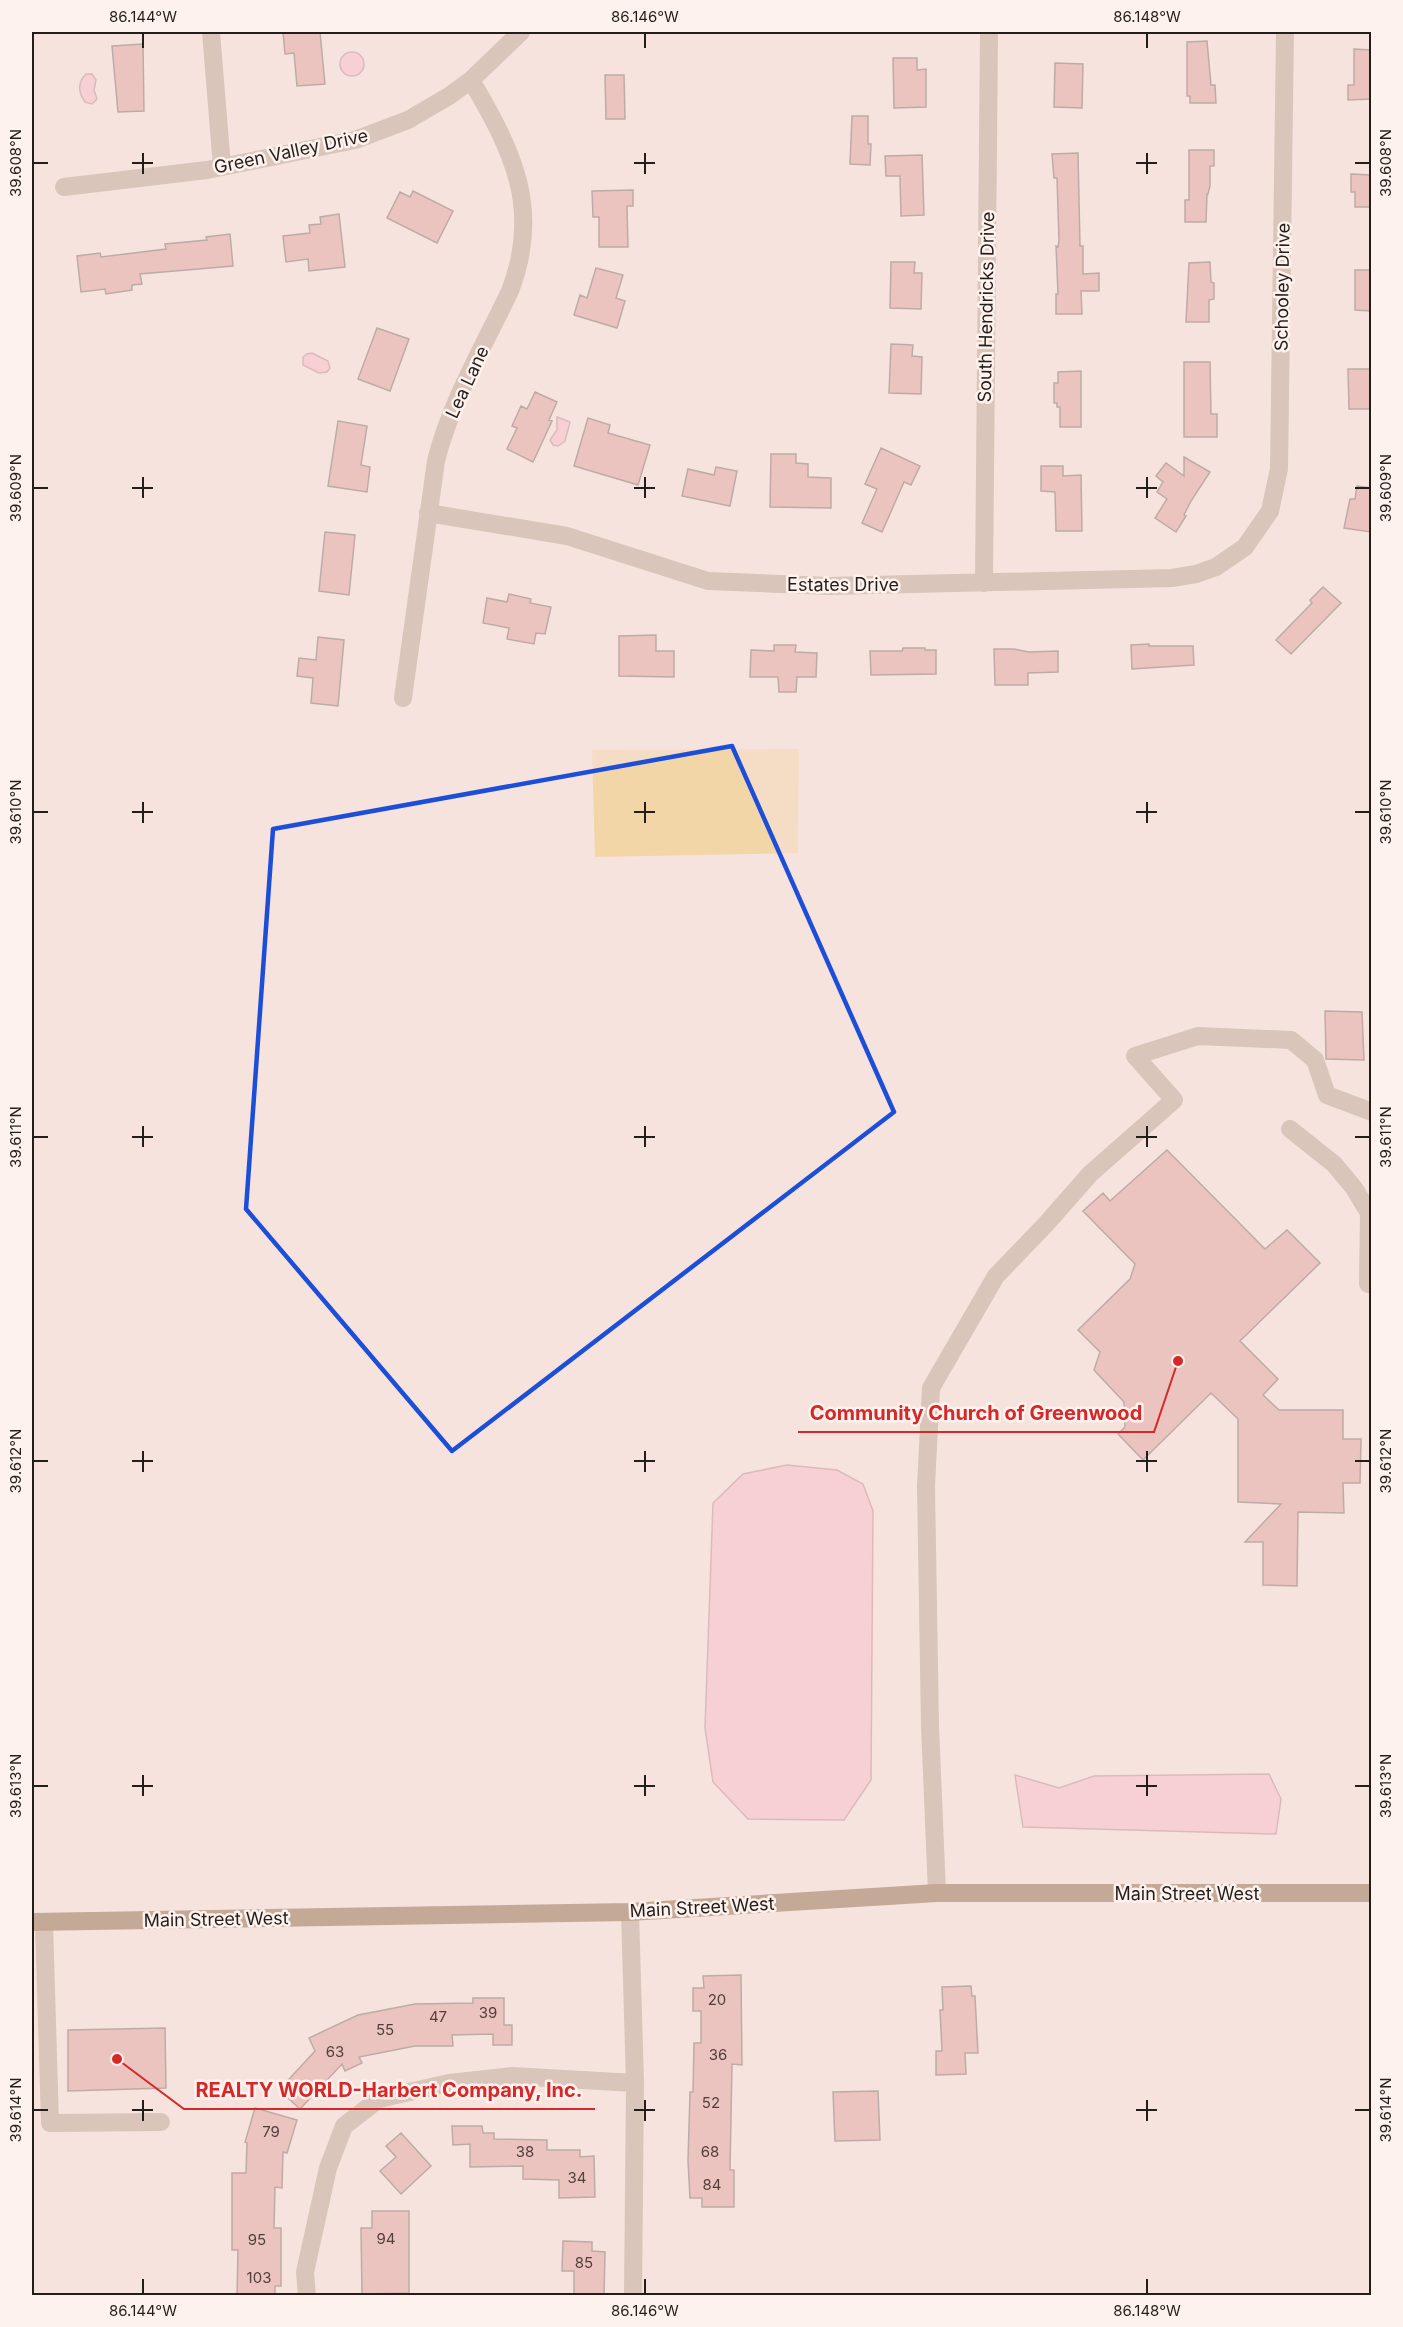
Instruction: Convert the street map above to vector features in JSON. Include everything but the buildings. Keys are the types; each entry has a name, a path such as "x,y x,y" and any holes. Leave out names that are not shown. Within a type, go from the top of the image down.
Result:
{"main road":[{"name":"Main Street West","path":"38,1922 630,1912 937,1893 1371,1893"}],"street":[{"path":"211,32 222,167"},
{"name":"Green Valley Drive","path":"64,188 222,167 355,140 408,120 449,96 471,80 521,32"},
{"name":"South Hendricks Drive","path":"984,583 989,32"},
{"name":"Schooley Drive","path":"1254,537 1270,511 1276,490 1281,453 1285,32"},
{"name":"Lea Lane","path":"403,698 428,513 441,439 510,291 516,274 523,235 523,208 514,165 499,128 471,80"},
{"name":"Estates Drive","path":"428,513 567,536 708,581 828,586 1172,578 1196,574 1216,567 1234,556 1254,537"},
{"path":"937,1893 930,1726 926,1486 931,1388 996,1276 1090,1174 1174,1100 1135,1056 1198,1036 1291,1040 1315,1060 1327,1095 1371,1112"},
{"path":"1290,1129 1334,1164 1354,1188 1369,1213 1368,1284"},
{"path":"630,1912 635,2083 633,2295"},
{"path":"38,1922 50,2123 161,2122"},
{"path":"307,2295 305,2272 327,2168 344,2126 379,2099 450,2083 513,2076 635,2083"}],"highlighted area":[{"path":"732,746 894,1112 452,1451 246,1209 273,829"}],"shaded area":[{"path":"352,52 357,53 363,59 363,69 357,75 352,76 347,75 341,69 340,64 341,59 347,53"},
{"path":"86,74 92,74 96,80 94,90 97,99 92,104 85,102 80,91 81,81"},
{"path":"312,353 328,361 330,368 327,372 319,373 303,365 303,357"},
{"path":"557,417 570,422 565,441 558,446 553,445 550,440 557,430"},
{"path":"799,749 798,853 595,857 592,750"},
{"path":"787,1465 837,1470 863,1484 873,1511 871,1780 844,1820 748,1819 713,1782 705,1728 713,1503 743,1474"},
{"path":"1269,1774 1281,1799 1276,1834 1023,1827 1015,1775 1059,1788 1094,1776"}],"place":[{"name":"Community Church of Greenwood","path":"1178,1361"},
{"name":"REALTY WORLD-Harbert Company, Inc.","path":"117,2059"}]}
